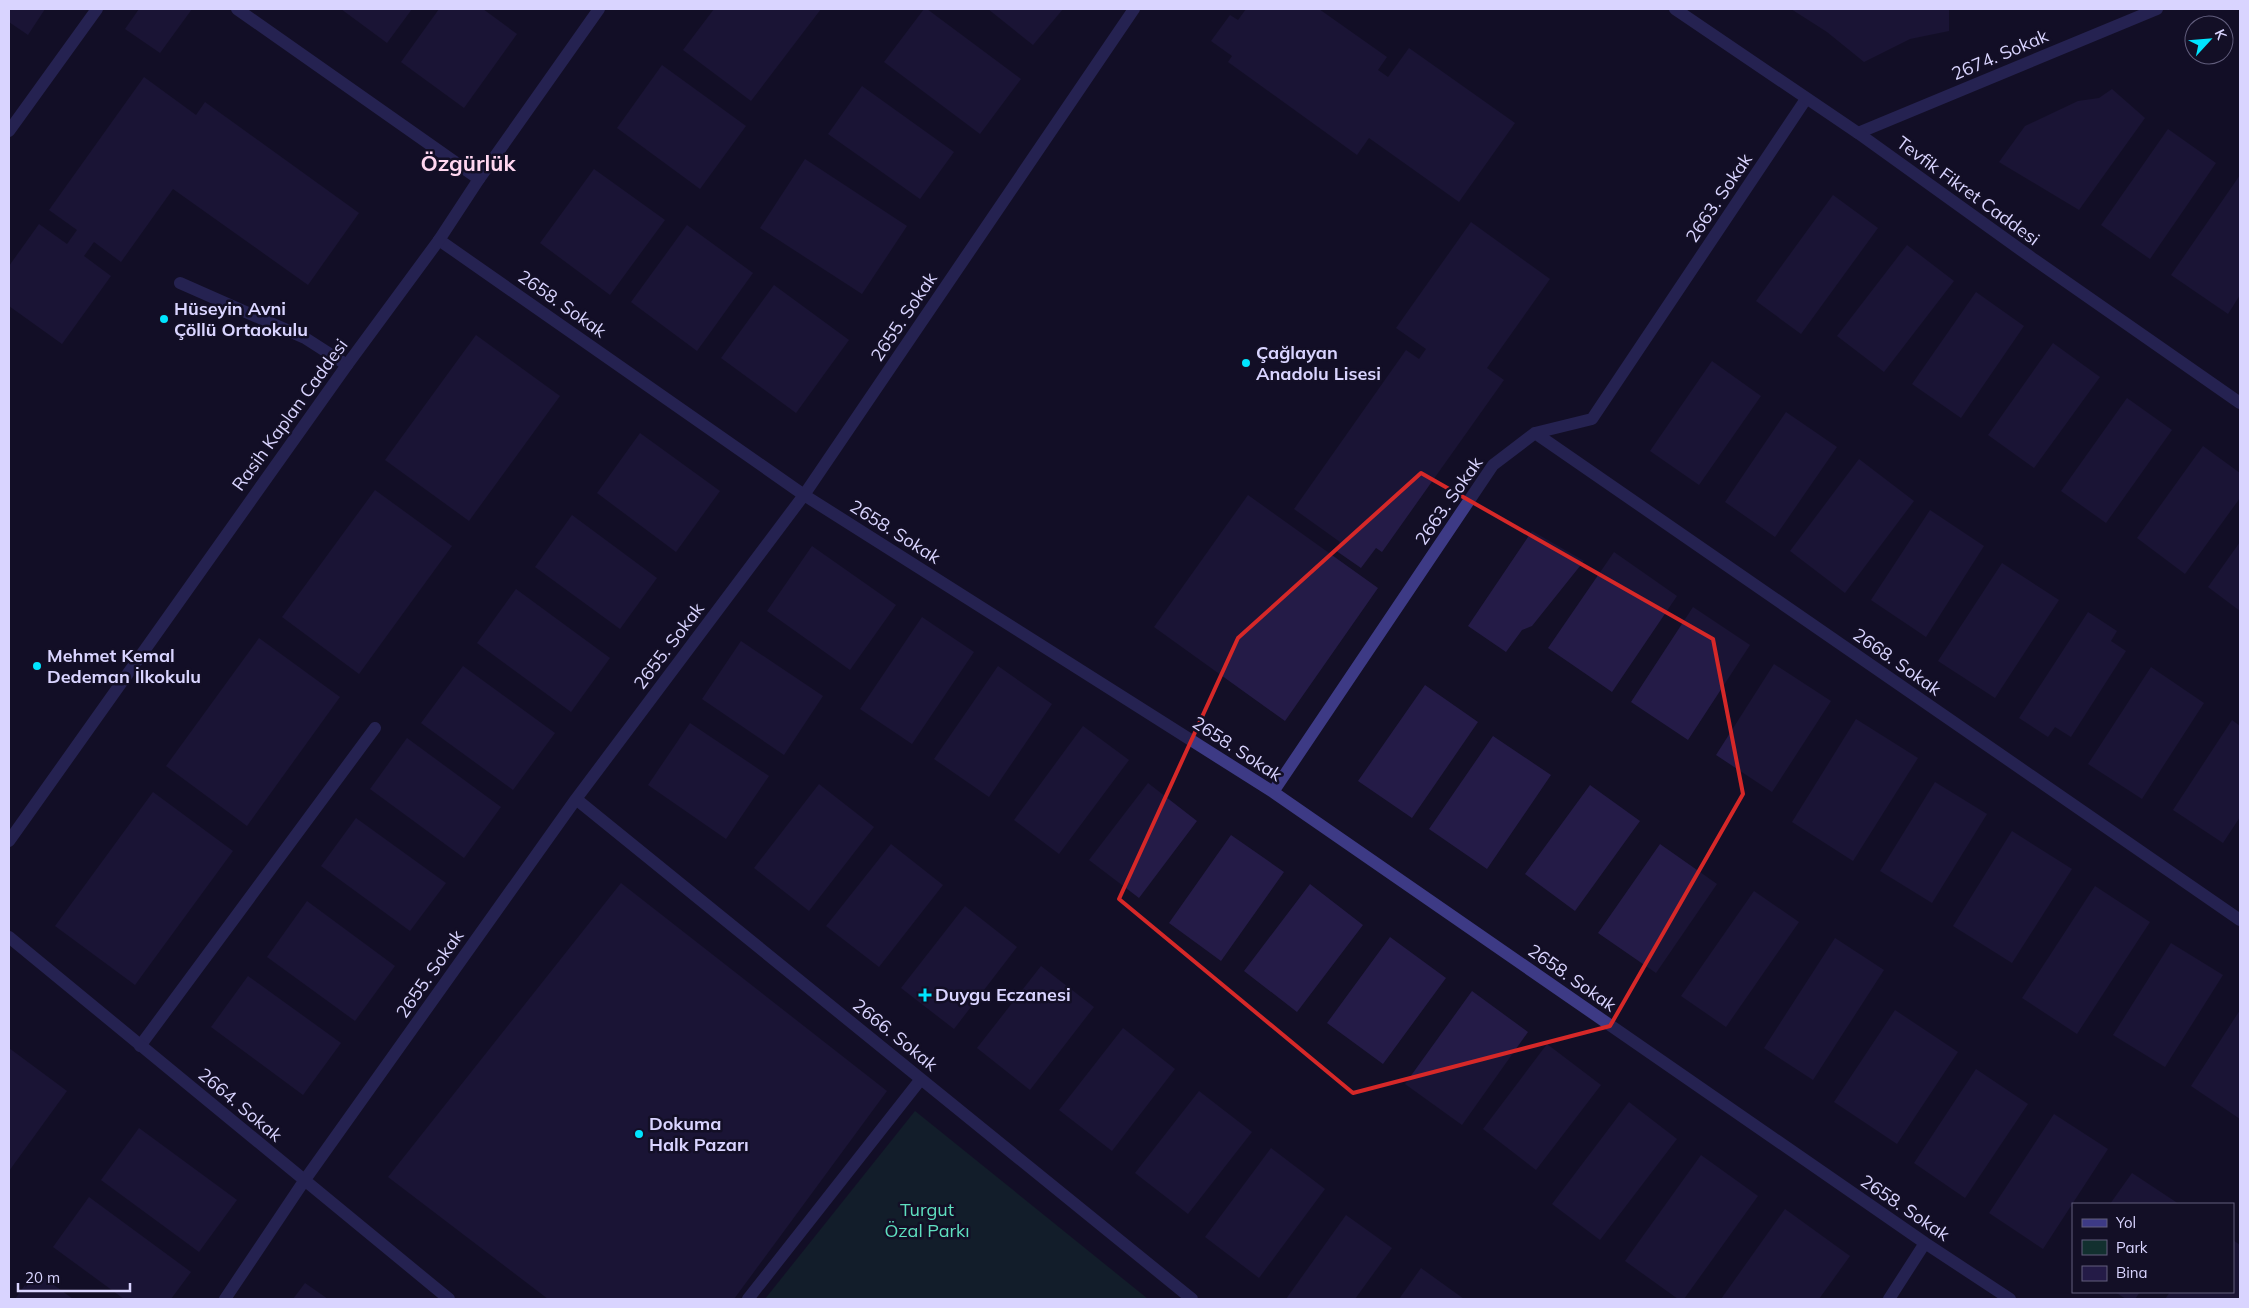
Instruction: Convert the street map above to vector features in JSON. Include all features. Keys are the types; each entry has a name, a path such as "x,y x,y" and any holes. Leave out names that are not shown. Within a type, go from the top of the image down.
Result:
{"street":[{"path":"9,131 97,9"},
{"path":"236,9 479,179"},
{"name":"Rasih Kaplan Caddesi","path":"9,841 347,365 439,240 479,179 599,9"},
{"name":"2655. Sokak","path":"225,1299 304,1181 576,798 804,495 1134,9"},
{"name":"Tevfik Fikret Caddesi","path":"1674,9 1858,133 2032,258 2240,403"},
{"name":"2674. Sokak","path":"1858,133 2156,9"},
{"name":"2663. Sokak","path":"1273,792 1493,465 1535,433 1592,419 1806,99"},
{"name":"2658. Sokak","path":"439,240 804,495 1273,792 1925,1243 2010,1299"},
{"path":"180,283 306,338 347,365"},
{"name":"2668. Sokak","path":"1535,433 2240,920"},
{"path":"140,1046 375,728"},
{"name":"2666. Sokak","path":"576,798 1192,1299"},
{"name":"2664. Sokak","path":"9,937 449,1299"},
{"path":"748,1299 921,1079"},
{"path":"1889,1299 1925,1243"}],"highlighted area":[{"path":"1421,473 1713,639 1743,794 1610,1026 1353,1093 1119,899 1238,638"}],"green space":[{"name":"Turgut Özal Parkı","path":"915,1111 1148,1299 765,1299"}],"building":[{"path":"9,9 45,9 28,35 9,22"},
{"path":"139,9 192,9 160,53 125,29"},
{"path":"341,9 412,9 387,43"},
{"path":"439,9 483,9 517,34 464,108 401,62"},
{"path":"714,9 821,9 751,101 683,50"},
{"path":"924,9 927,9 1021,79 980,134 884,62"},
{"path":"988,9 1063,9 1033,45"},
{"path":"1246,9 1319,9 1387,57 1378,70 1388,77 1409,48 1515,123 1459,202 1369,138 1357,155 1228,62 1232,56 1211,41 1230,15 1238,20"},
{"path":"1791,9 1949,9 1949,31 1910,39 1864,62 1827,32"},
{"path":"662,65 746,126 700,189 617,128"},
{"path":"144,77 196,115 205,102 359,213 308,285 173,189 121,262 94,242 84,256 111,276 62,344 9,306 9,266 39,224 67,244 77,230 49,210"},
{"path":"862,86 954,152 920,199 828,134"},
{"path":"2112,89 2145,118 2079,210 1999,162 2025,126 2078,101 2099,98"},
{"path":"2168,129 2216,163 2150,259 2101,225"},
{"path":"805,159 907,226 862,294 760,228"},
{"path":"594,169 665,220 610,295 540,243"},
{"path":"2240,175 2240,295 2228,314 2171,275"},
{"path":"1833,195 1878,228 1801,334 1756,301"},
{"path":"1471,222 1550,279 1487,368 1504,380 1382,552 1376,548 1361,568 1335,550 1340,542 1294,509 1406,350 1419,359 1426,349 1396,328"},
{"path":"687,225 753,273 697,351 631,302"},
{"path":"1907,245 1954,281 1884,372 1837,336"},
{"path":"774,285 849,340 796,413 721,358"},
{"path":"1976,292 2024,326 1961,418 1912,384"},
{"path":"476,335 560,396 469,521 385,460"},
{"path":"2053,343 2100,377 2034,468 1988,435"},
{"path":"1712,361 1761,396 1699,485 1650,451"},
{"path":"2127,398 2172,430 2106,523 2061,491"},
{"path":"1786,412 1837,447 1775,537 1725,502"},
{"path":"640,433 720,491 676,552 597,493"},
{"path":"2203,446 2240,473 2240,498 2185,574 2137,538"},
{"path":"1859,459 1914,501 1845,593 1790,551"},
{"path":"375,490 452,546 359,674 282,617"},
{"path":"1248,495 1378,588 1285,721 1154,627"},
{"path":"1930,510 1984,546 1926,637 1871,600"},
{"path":"572,515 657,578 620,629 535,567"},
{"path":"1532,531 1584,561 1532,626 1522,630 1506,652 1468,626"},
{"path":"2240,542 2240,611 2208,587"},
{"path":"812,546 896,605 850,670 767,611"},
{"path":"1614,552 1677,596 1612,692 1548,648"},
{"path":"2002,563 2059,600 1995,698 1938,661"},
{"path":"516,589 610,658 571,712 477,643"},
{"path":"1693,607 1750,645 1688,740 1631,702"},
{"path":"2088,612 2117,631 2111,641 2126,651 2071,737 2055,727 2048,737 2019,718"},
{"path":"922,617 974,652 912,744 860,709"},
{"path":"259,638 340,697 247,826 166,766"},
{"path":"741,641 823,696 784,755 702,699"},
{"path":"1774,664 1831,701 1772,792 1716,755"},
{"path":"463,666 555,733 513,790 421,723"},
{"path":"998,666 1052,704 989,797 934,759"},
{"path":"2151,667 2204,703 2142,799 2088,764"},
{"path":"1425,685 1478,722 1412,818 1358,781"},
{"path":"1856,719 1918,758 1853,861 1792,822"},
{"path":"2232,720 2240,726 2240,817 2223,843 2173,810"},
{"path":"690,723 769,776 726,839 648,785"},
{"path":"1083,726 1129,760 1059,854 1014,820"},
{"path":"1493,736 1551,775 1487,869 1429,829"},
{"path":"407,738 501,807 464,858 370,789"},
{"path":"1935,782 1987,814 1932,903 1880,871"},
{"path":"1148,783 1197,821 1139,898 1089,860"},
{"path":"819,784 874,827 809,911 754,868"},
{"path":"1590,785 1640,821 1575,911 1525,874"},
{"path":"153,792 233,851 135,985 55,926"},
{"path":"356,818 446,883 410,931 321,866"},
{"path":"2012,831 2072,869 2012,963 1953,926"},
{"path":"1231,835 1284,872 1221,961 1169,923"},
{"path":"891,844 943,885 879,967 826,926"},
{"path":"1660,844 1717,884 1656,973 1598,933"},
{"name":"Dokuma Halk Pazarı","path":"621,883 887,1091 734,1299 548,1299 388,1177"},
{"path":"1310,884 1363,925 1297,1012 1244,971"},
{"path":"2095,886 2150,922 2077,1034 2022,998"},
{"path":"1754,891 1799,922 1726,1027 1681,996"},
{"path":"307,901 395,966 355,1021 267,957"},
{"path":"965,906 1017,947 954,1029 901,988"},
{"path":"1390,937 1446,978 1383,1064 1327,1023"},
{"path":"1835,938 1884,970 1813,1080 1764,1048"},
{"path":"2171,943 2223,975 2165,1067 2113,1035"},
{"path":"1041,966 1094,1007 1030,1090 977,1048"},
{"path":"248,976 341,1043 303,1095 211,1027"},
{"path":"1472,991 1528,1032 1462,1125 1405,1084"},
{"path":"1895,1010 1958,1052 1897,1144 1834,1102"},
{"path":"2240,1010 2240,1119 2191,1086"},
{"path":"1123,1028 1175,1069 1112,1151 1059,1110"},
{"path":"1547,1044 1601,1085 1536,1170 1483,1129"},
{"path":"9,1048 67,1091 9,1171"},
{"path":"1976,1069 2028,1104 1965,1198 1914,1163"},
{"path":"1199,1091 1252,1132 1188,1214 1135,1173"},
{"path":"1629,1102 1677,1139 1600,1240 1552,1204"},
{"path":"2054,1114 2108,1149 2043,1249 1989,1213"},
{"path":"139,1128 237,1200 199,1252 101,1180"},
{"path":"1271,1148 1325,1189 1259,1278 1205,1237"},
{"path":"1701,1155 1758,1196 1684,1299 1678,1299 1625,1261"},
{"path":"2132,1173 2177,1203 2111,1203"},
{"path":"89,1197 191,1272 171,1299 124,1299 53,1247"},
{"path":"1785,1209 1850,1256 1819,1299 1721,1299"},
{"path":"1346,1215 1392,1248 1355,1299 1286,1299"},
{"path":"2234,1241 2240,1245 2240,1299 2165,1299 2169,1293 2234,1293"},
{"path":"1421,1268 1464,1299 1399,1299"},
{"path":"35,1271 73,1299 15,1299"},
{"path":"305,1283 328,1299 293,1299"},
{"path":"2117,1293 2139,1293 2135,1299 2126,1299"}],"place":[{"name":"Hüseyin Avni Çöllü Ortaokulu","path":"164,319"},
{"name":"Çağlayan Anadolu Lisesi","path":"1246,363"},
{"name":"Mehmet Kemal Dedeman İlkokulu","path":"37,666"},
{"name":"Duygu Eczanesi","path":"925,995"},
{"name":"Dokuma Halk Pazarı","path":"639,1134"}],"district":[{"name":"Özgürlük","path":"468,163"}]}
